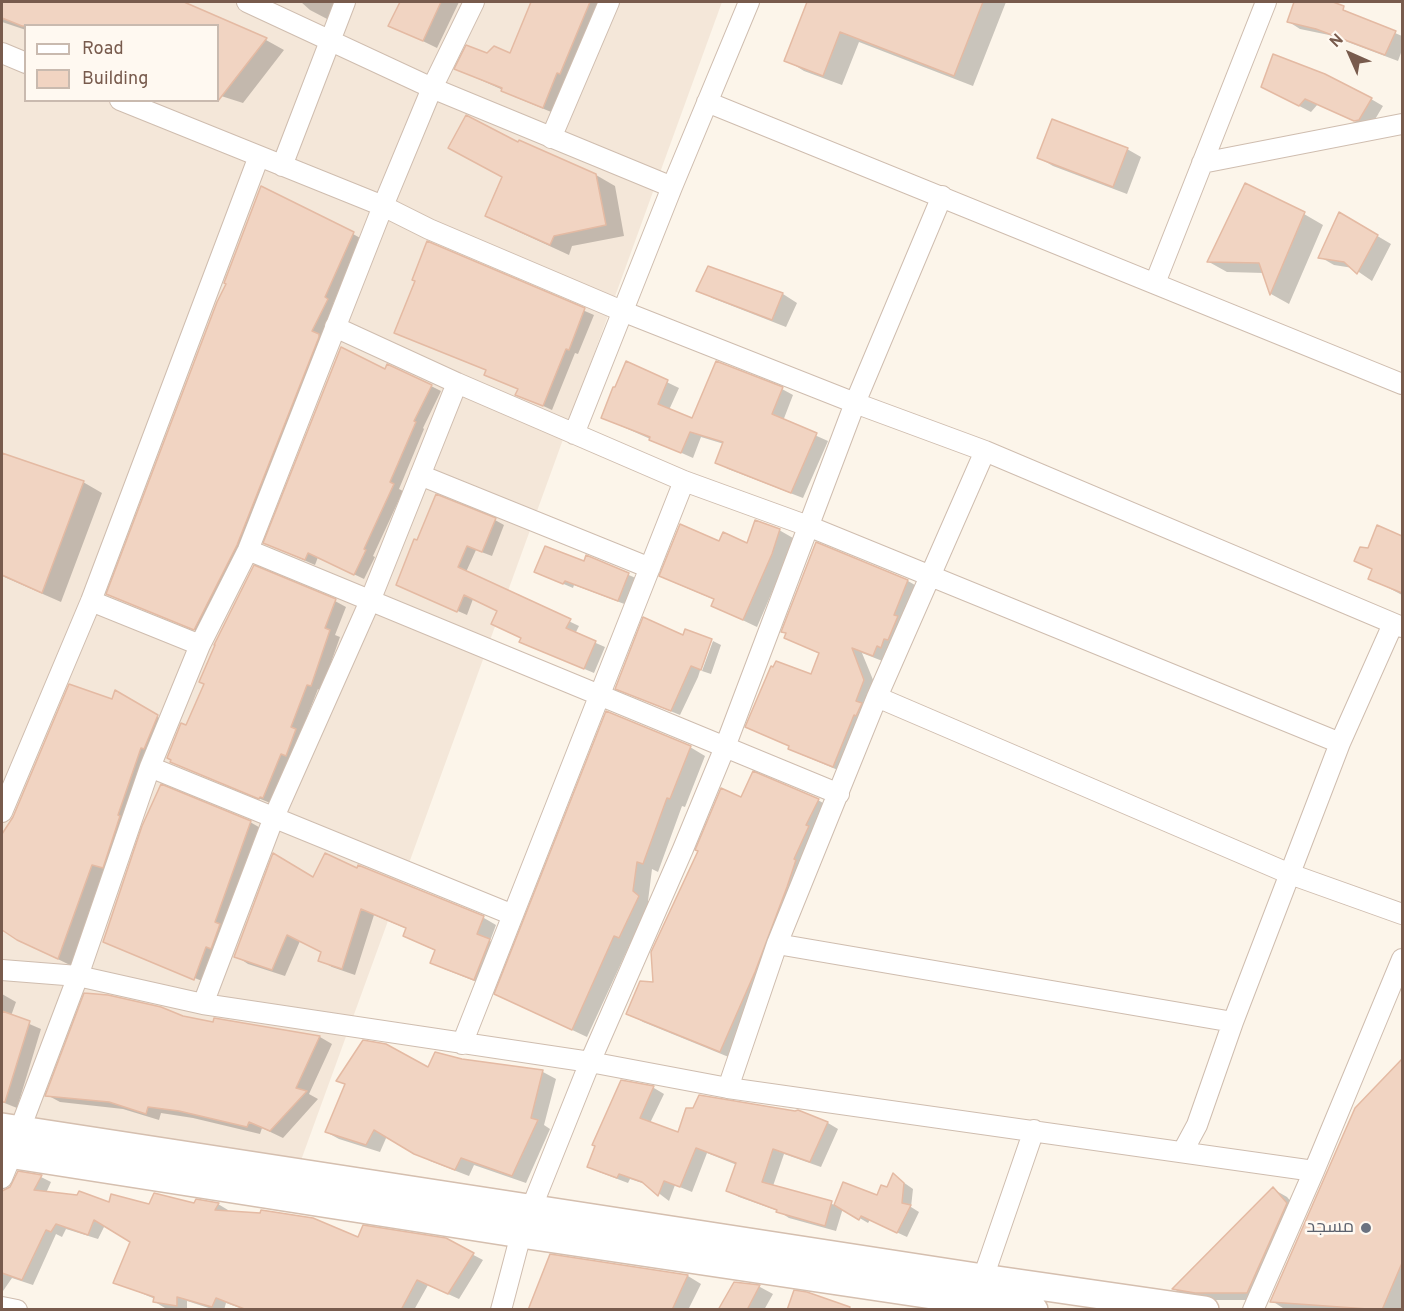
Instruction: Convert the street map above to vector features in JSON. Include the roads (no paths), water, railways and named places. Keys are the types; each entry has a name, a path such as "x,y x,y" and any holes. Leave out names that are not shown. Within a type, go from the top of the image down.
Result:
{"street":[{"path":"247,2 432,88 672,187"},
{"path":"282,166 345,2"},
{"path":"7,1148 78,976 150,767 200,645 248,550 383,206 432,88 474,2"},
{"path":"551,138 609,2"},
{"path":"574,434 672,187 749,2"},
{"path":"1155,283 1266,2"},
{"path":"2,53 24,62"},
{"path":"125,102 383,206 429,229 622,311 855,404 985,451 1398,626 1340,743 1233,1022 1197,1125 1183,1151"},
{"path":"707,102 1402,384"},
{"path":"1202,163 1402,124"},
{"path":"2,812 91,601 259,156"},
{"path":"501,1310 521,1234 531,1208 590,1062 725,747 855,404 942,196"},
{"path":"335,327 457,383 684,481 808,526 1340,743"},
{"path":"203,1004 274,818 370,601 457,383"},
{"path":"728,1088 777,944 877,697 985,451"},
{"path":"420,475 650,568"},
{"path":"462,1044 684,481"},
{"path":"248,550 839,794"},
{"path":"91,601 200,645"},
{"path":"877,697 1290,874 1402,914"},
{"path":"150,767 513,915"},
{"path":"777,944 1233,1022"},
{"path":"1253,1310 1314,1171 1402,959"},
{"path":"2,970 78,976 203,1004 590,1062 728,1088 1314,1171"},
{"path":"974,1296 1034,1130"},
{"path":"7,1148 531,1208 1034,1310"},
{"path":"7,1148 521,1234 974,1296 1205,1310"},
{"path":"2,1307 16,1310"}],"place":[{"name":"مسجد","path":"1366,1228"}]}
